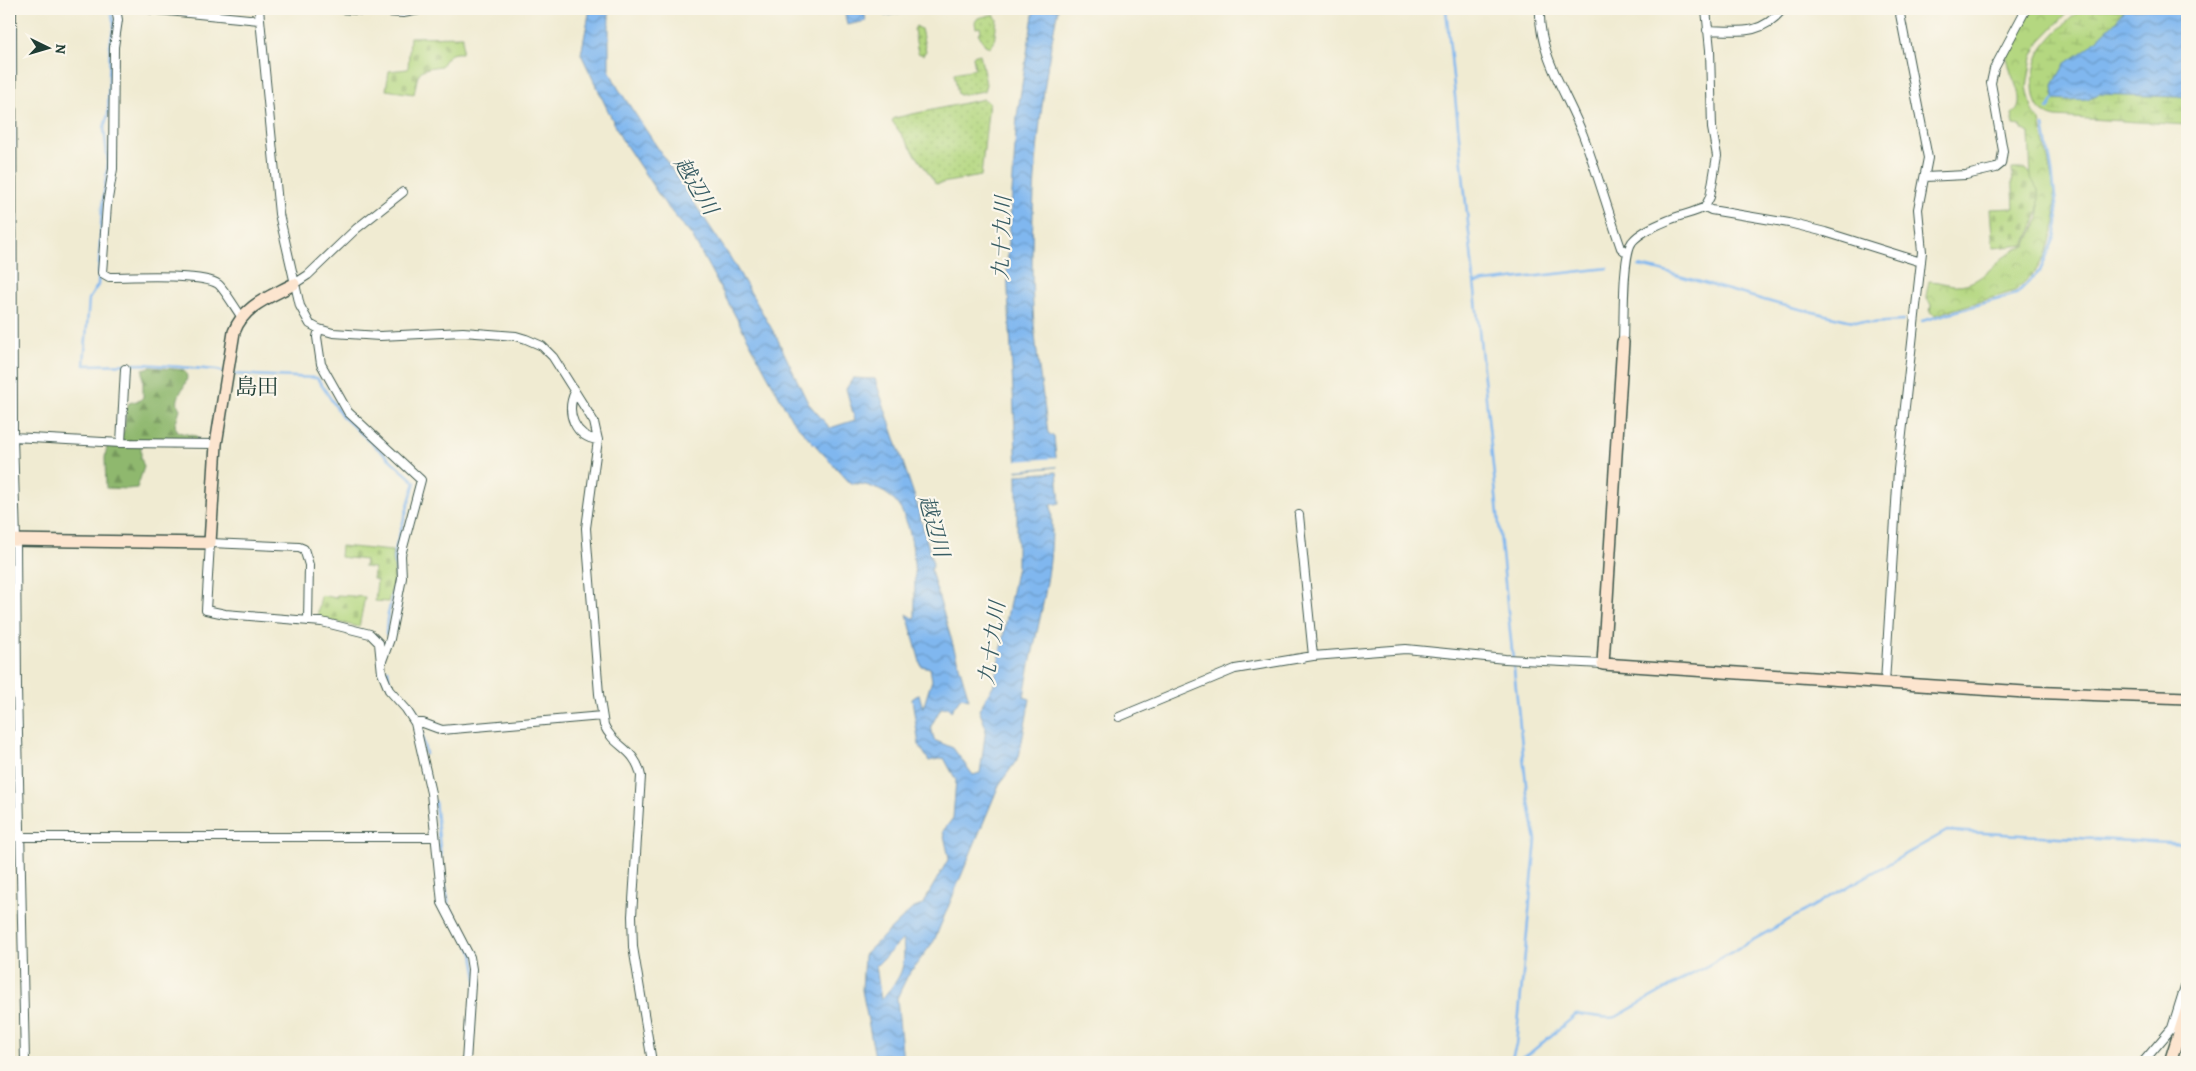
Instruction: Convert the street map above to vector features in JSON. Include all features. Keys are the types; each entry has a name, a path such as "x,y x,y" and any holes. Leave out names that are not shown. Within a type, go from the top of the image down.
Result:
{"street":[{"path":"12,9 13,540 25,1062"},
{"path":"116,9 118,20 114,47 113,169 102,273 109,277 186,278 211,281 220,285 241,316"},
{"path":"148,9 259,20"},
{"path":"259,9 279,214 294,284 304,316 310,324 333,333 380,336 463,332 516,336 542,346 553,357 594,422 598,440 586,528 602,716 608,733 634,757 641,776 632,916 633,947 652,1062"},
{"path":"340,9 403,12 425,9"},
{"path":"1540,9 1540,31 1545,48 1582,133 1621,248 1627,253"},
{"path":"1604,664 1627,253 1632,243 1643,234 1670,219 1705,207 1710,197 1717,156 1712,128 1710,50 1706,9"},
{"path":"1708,30 1753,30 1767,25 1783,9"},
{"path":"1885,683 1898,470 1921,262 1922,243 1918,209 1928,158 1926,138 1899,9"},
{"path":"1925,177 1966,175 1996,168 2001,164 2003,151 1991,83 1994,69 2026,9"},
{"path":"403,192 356,229 308,275 251,307 241,316 234,332 231,346 216,444 206,610 225,614 322,622 370,634 379,643 382,673 391,694 406,709 414,723 430,793 442,903 470,957 472,969 466,1062"},
{"path":"1705,207 1711,210 1789,223 1825,232 1921,262"},
{"path":"319,329 317,336 321,364 348,412 421,480 401,555 402,578 390,639 382,661"},
{"path":"121,443 125,369"},
{"path":"575,392 572,409 576,428 587,437 598,440"},
{"path":"13,438 121,443 216,444"},
{"path":"1299,515 1313,656"},
{"path":"13,540 299,547 304,549 309,565 308,621"},
{"path":"1119,717 1235,669 1313,656 1406,649 1505,659 2066,695 2187,698"},
{"path":"414,723 423,723 442,730 602,716"},
{"path":"9,837 435,837"},
{"path":"2143,1062 2172,1028 2187,980"},
{"path":"2170,1062 2187,1008"}],"green space":[{"path":"2031,9 2071,9 2040,41 2032,57 2027,87 2033,113 2040,121 2053,184 2056,222 2046,254 2035,272 2015,291 1935,315 1930,312 1931,305 1926,296 1929,281 1956,285 1976,280 2007,254 2026,246 2039,218 2038,190 2031,178 2029,133 2022,129 2021,126 2014,125 2012,114 2018,105 2019,95 2006,54"},
{"path":"2081,9 2187,9 2187,125 2056,117 2041,110 2037,105 2033,91 2034,74 2038,58 2049,40"},
{"path":"994,15 997,19 994,43 990,47 985,45 978,33 981,32 980,27 976,28 975,22 978,18"},
{"path":"916,26 921,29 926,51 923,55 918,53 914,30"},
{"path":"463,36 462,53 449,55 441,66 427,68 420,72 414,94 386,90 389,71 408,69 410,37"},
{"path":"980,54 986,84 984,91 958,94 954,73 975,69 973,56"},
{"path":"984,99 989,103 981,176 936,184 892,121 894,118"},
{"path":"2012,169 2026,169 2038,187 2039,206 2037,216 2025,245 1993,248 1990,209 2014,208"},
{"path":"151,367 184,370 187,380 178,399 180,409 175,425 177,432 196,436 199,441 174,445 168,439 154,441 141,446 141,458 144,467 137,488 106,488 105,458 107,445 116,444 124,431 129,403 140,400 143,397 143,369"},
{"path":"341,546 392,551 395,576 388,602 375,601 377,580 373,579 374,568 364,567 365,560 340,557"},
{"path":"321,595 336,598 337,595 365,597 359,627 317,618"}],"water":[{"path":"590,9 609,9 609,70 618,88 730,257 777,338 808,403 830,428 855,420 846,389 853,378 875,379 916,501 933,564 931,571 969,699 961,697 951,711 947,707 941,708 931,726 934,740 953,748 973,775 980,773 986,728 979,710 994,684 1017,566 1017,475 1057,472 1060,503 1051,505 1051,553 1048,577 1024,697 1030,699 1019,757 999,785 934,941 907,977 897,998 903,1062 876,1062 862,990 864,955 912,909 922,905 949,858 943,831 953,818 956,780 944,758 929,761 919,745 912,699 919,694 923,708 932,680 930,668 921,666 907,614 915,619 914,565 908,527 901,510 891,498 870,486 851,484 792,420 692,236 665,204 621,138 581,54","holes":["903,939 903,966 898,979 881,1000 876,966"]},
{"path":"844,9 864,9 866,21 847,25"},
{"path":"882,9 918,9 885,16"},
{"path":"1034,9 1058,9 1040,120 1032,233 1033,308 1037,355 1048,433 1054,437 1057,467 1017,471 1007,270 1017,116"},
{"path":"2124,9 2187,9 2187,96 2099,94 2087,99 2054,99 2053,85 2065,64 2089,47 2116,21"}],"pier":[{"path":"1057,458 1058,466 1015,470 1015,461"}],"waterway":[{"path":"109,9 114,25 110,45 108,114 104,128 108,163 102,207 98,285 89,299 84,365 144,364 224,372"},
{"path":"1446,9 1527,793 1536,840 1516,1045 1511,1062"},
{"path":"2048,109 2054,99"},
{"path":"1922,321 2016,294 2040,271 2055,237 2058,222 2044,126"},
{"path":"1639,266 1778,304 1848,320 1870,323 1903,321"},
{"path":"1476,283 1608,268"},
{"path":"230,374 317,378 342,416 415,482 394,553 397,576 387,619 386,634"},
{"path":"388,670 389,682 416,710 426,754"},
{"path":"435,801 441,858"},
{"path":"1512,1062 1530,1053 1576,1015 1616,1017 1947,831 2187,844"},
{"path":"442,868 449,905 473,954 477,979 470,1062"}],"district":[{"name":"島田","path":"257,387"}],"water label":[{"name":"越辺川","path":"696,186"},
{"name":"九十九川","path":"1002,238"},
{"name":"越辺川","path":"934,526"},
{"name":"九十九川","path":"992,643"}]}
